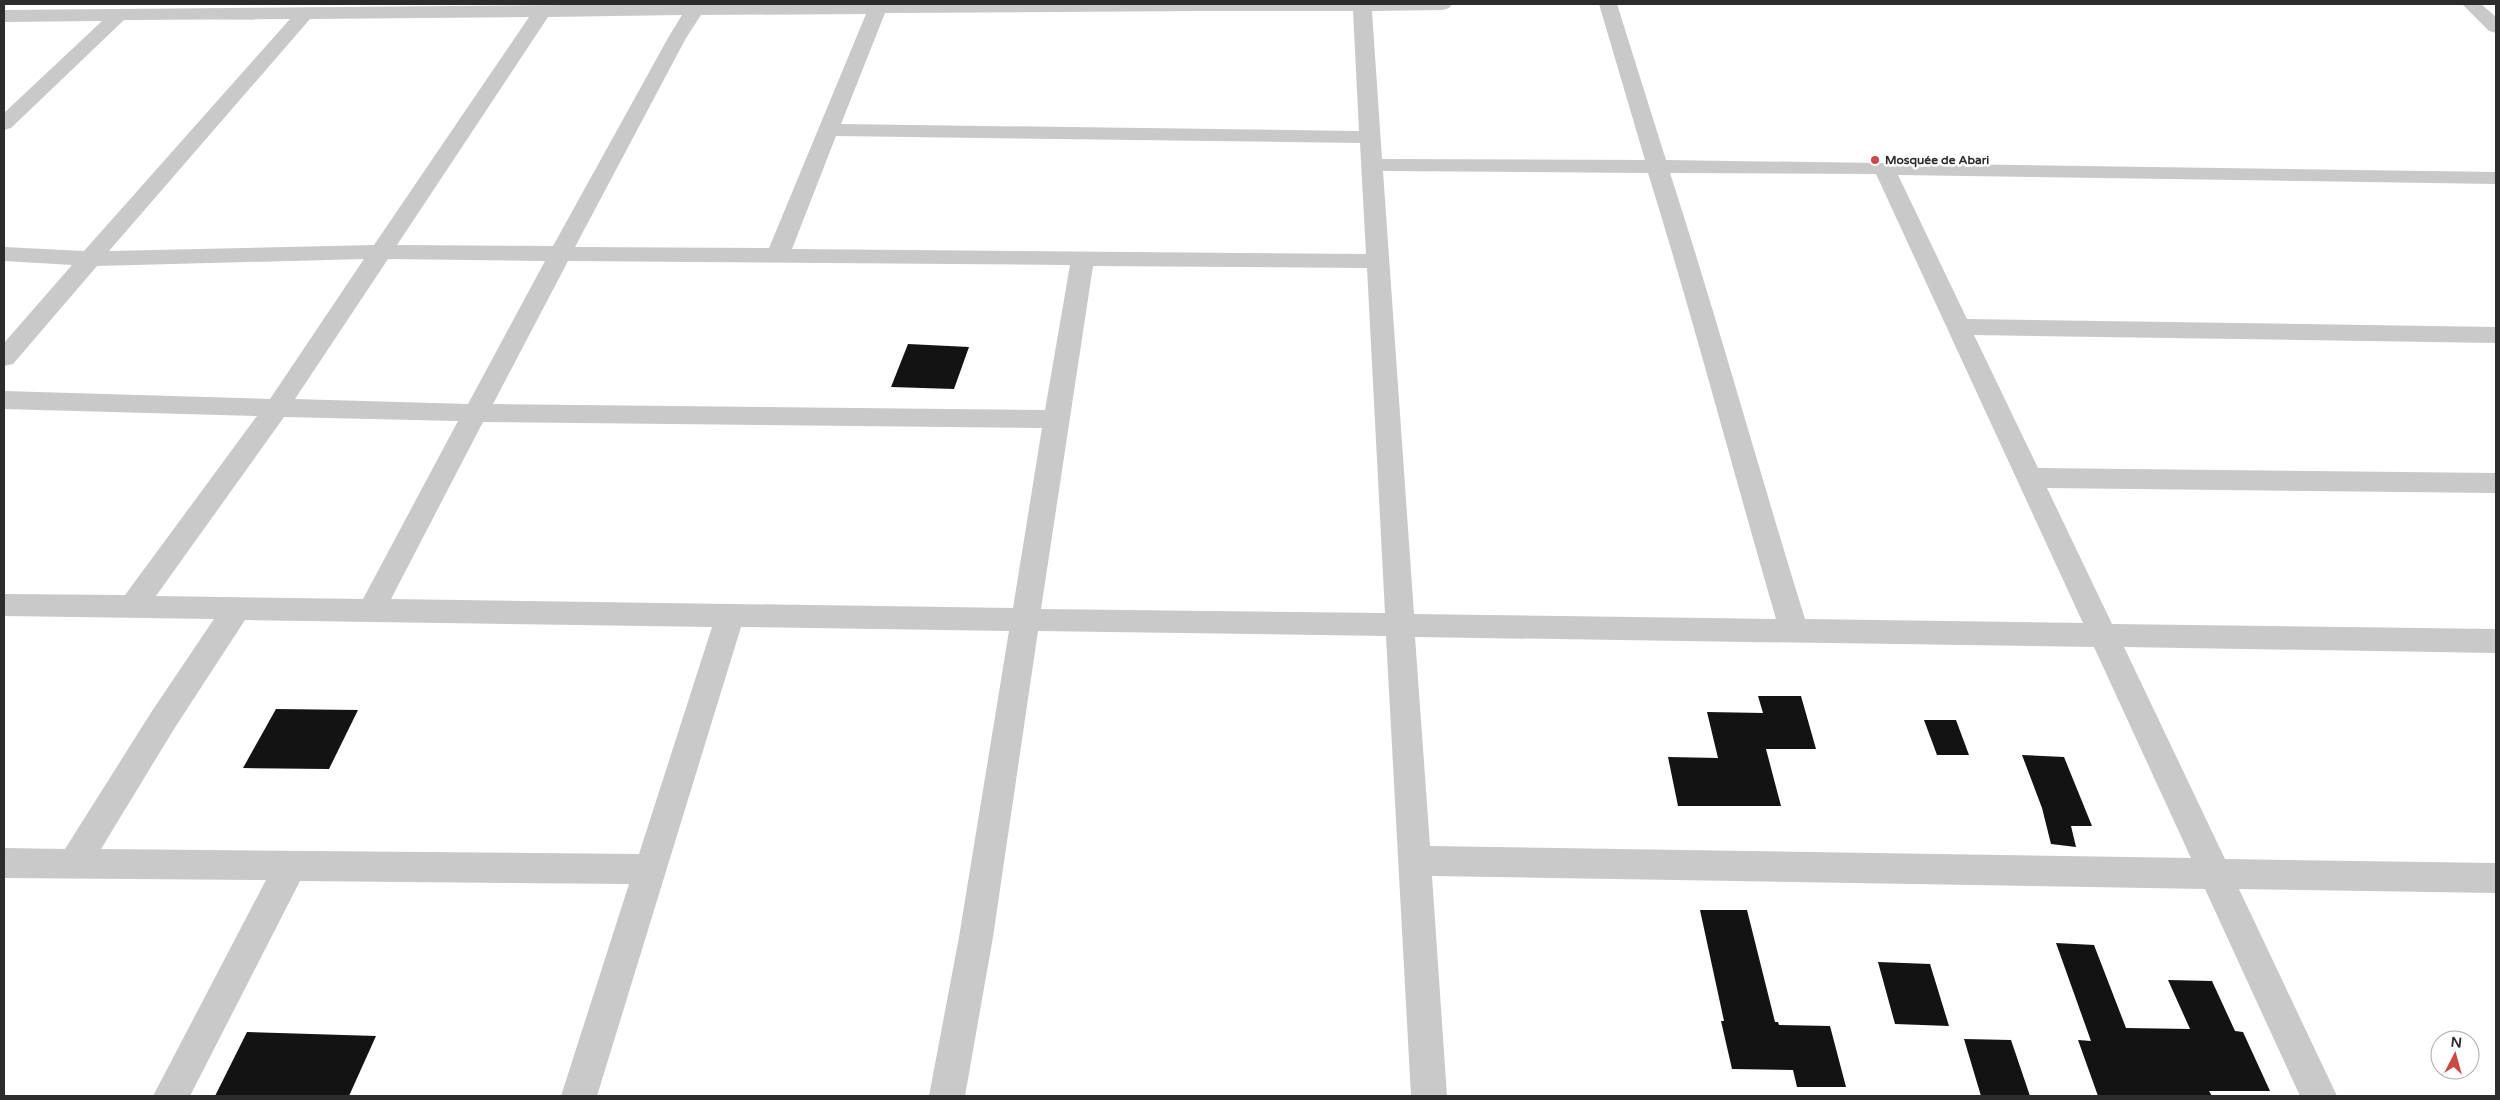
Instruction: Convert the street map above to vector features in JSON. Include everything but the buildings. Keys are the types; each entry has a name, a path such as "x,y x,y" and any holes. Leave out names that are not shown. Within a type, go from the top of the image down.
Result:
{"street":[{"path":"4,16 119,15 168,9 305,13 542,11 698,7 878,8 1009,5 1198,4 1362,6 1443,4"},
{"path":"1608,4 1656,166 1698,295 1740,452 1794,631"},
{"path":"2471,4 2496,27"},
{"path":"1362,6 1429,1096"},
{"path":"371,610 649,88 698,7"},
{"path":"778,255 878,8"},
{"path":"132,607 277,407 542,11"},
{"path":"4,358 305,13"},
{"path":"4,124 119,15"},
{"path":"829,130 1370,137"},
{"path":"1371,164 1884,168 2496,178"},
{"path":"1884,168 2319,1096"},
{"path":"4,254 91,259 381,252 1377,261"},
{"path":"947,1096 976,937 1056,419 1083,258"},
{"path":"1959,327 2496,336"},
{"path":"4,400 475,413 1056,419"},
{"path":"2030,478 2496,483"},
{"path":"4,606 2496,641"},
{"path":"74,863 163,720 237,609"},
{"path":"579,1096 730,616"},
{"path":"1414,861 2496,878"},
{"path":"4,863 651,870"},
{"path":"171,1096 292,866"}],"place":[{"name":"Mosquée de Abari","path":"1875,160"}]}
